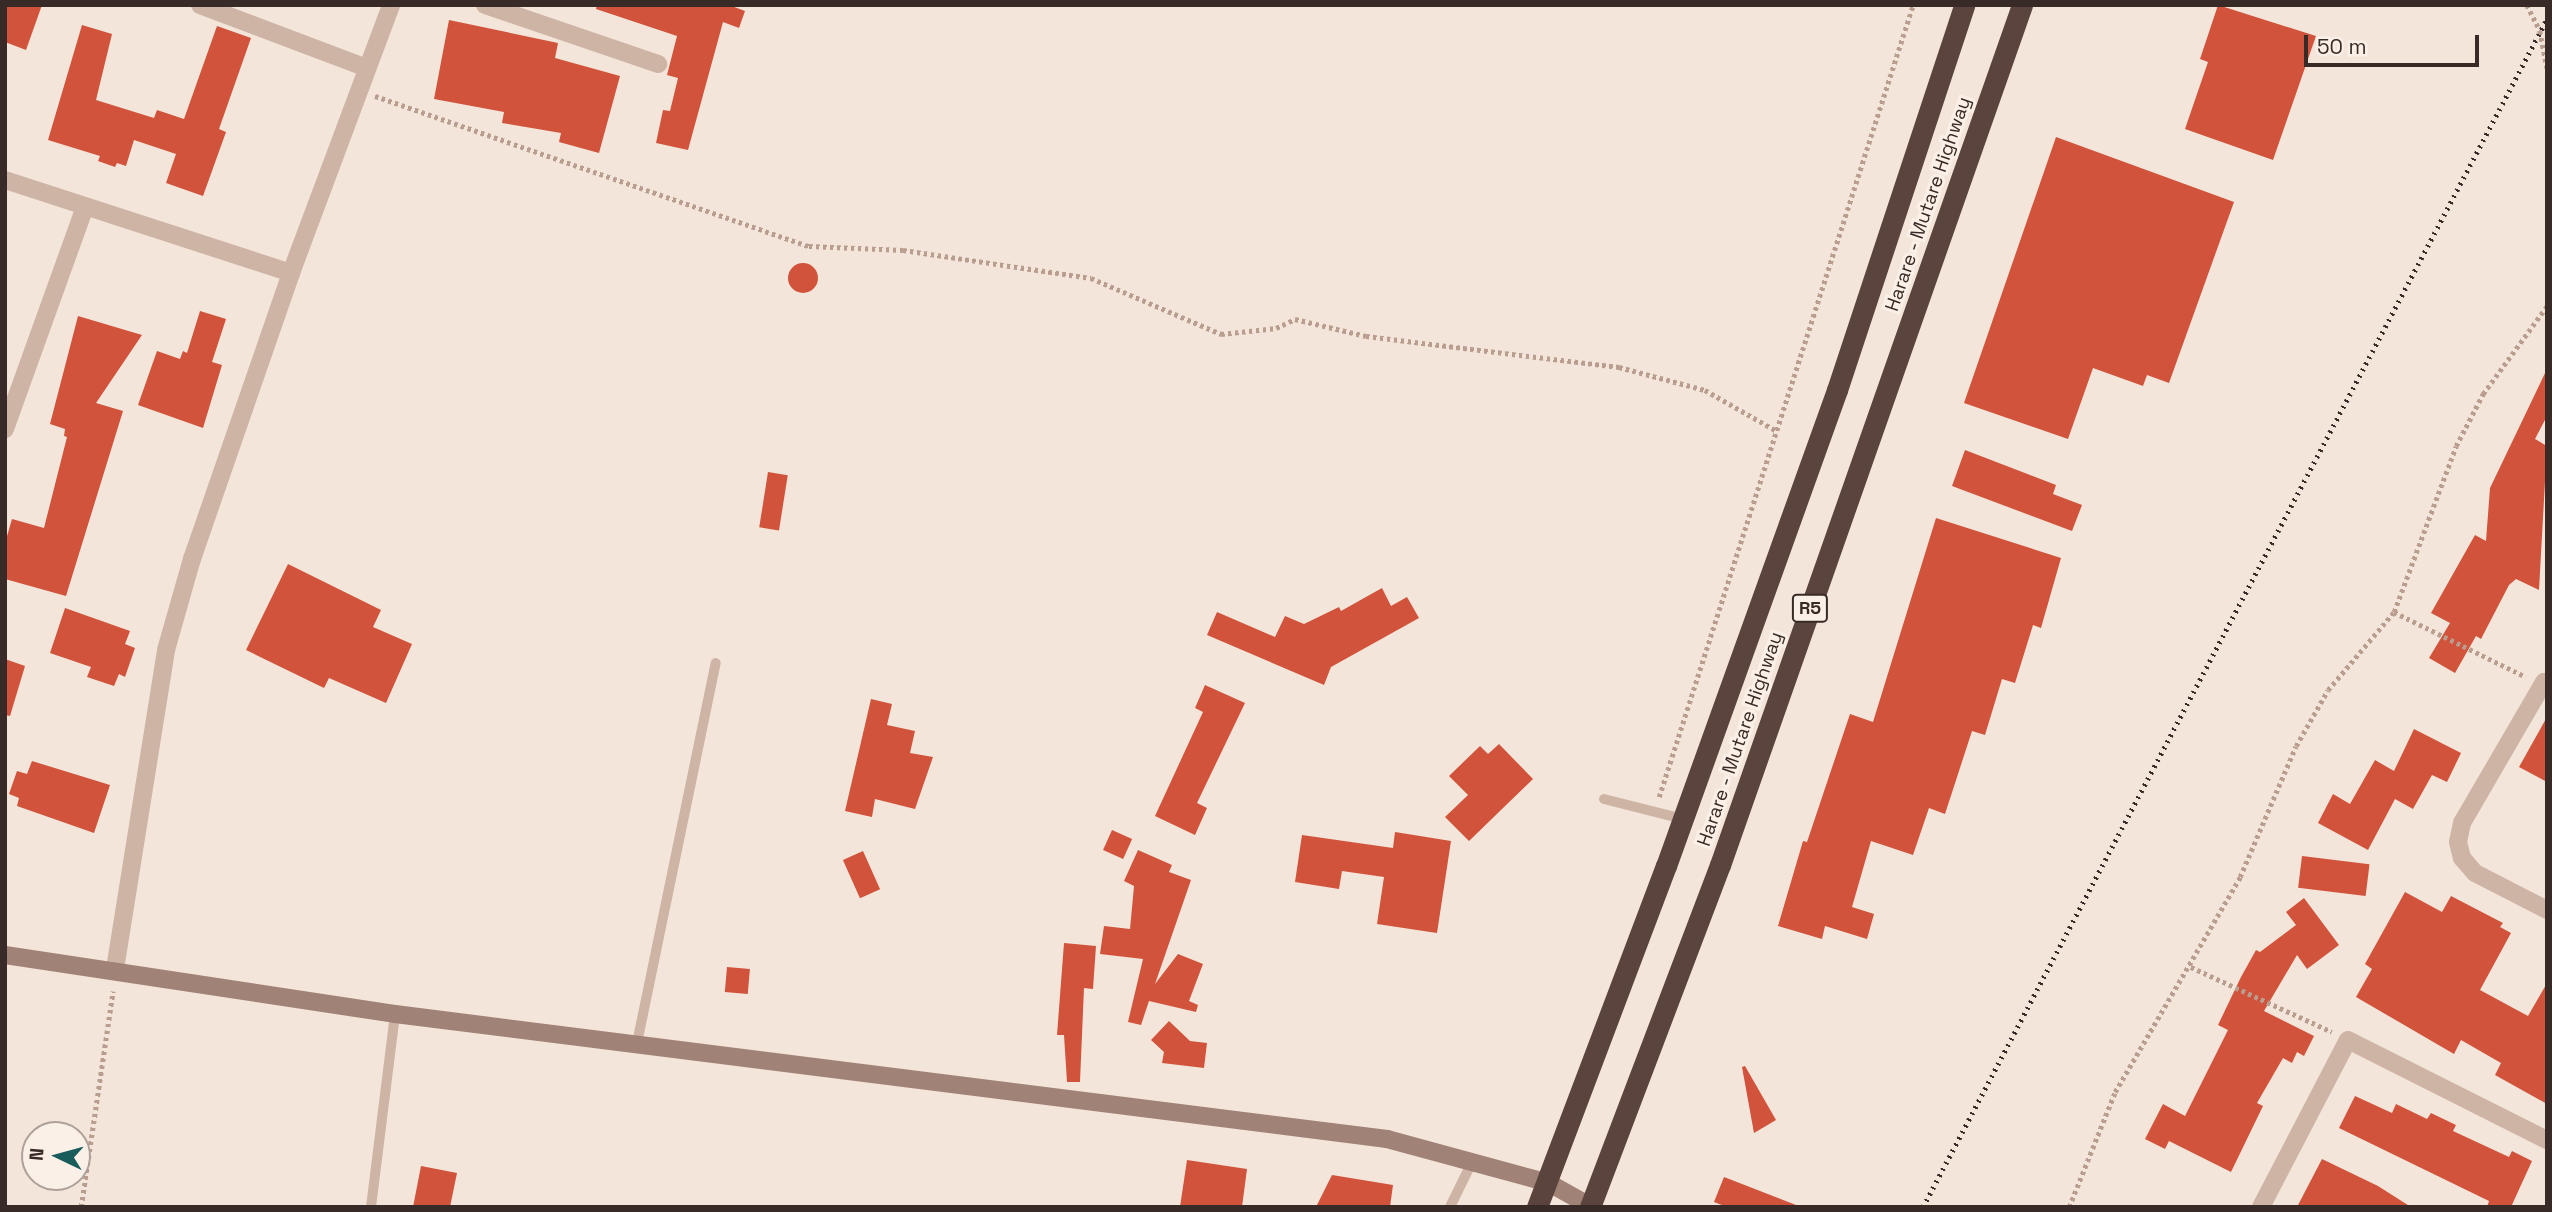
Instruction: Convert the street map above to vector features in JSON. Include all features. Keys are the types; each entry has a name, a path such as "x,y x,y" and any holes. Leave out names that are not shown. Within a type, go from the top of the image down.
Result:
{"highway":[{"name":"Harare - Mutare Highway","path":"1537,1207 1549,1183 1683,819 1837,390 1964,5"},
{"name":"Harare - Mutare Highway","path":"1590,1206 1725,852 2022,5"}],"street":[{"path":"200,5 368,68"},
{"path":"115,969 166,650 192,558 291,274 391,5"},
{"path":"485,5 658,64"},
{"path":"5,180 85,209 291,274"},
{"path":"5,429 9,402 85,209"},
{"path":"2545,683 2462,823 2458,842 2462,858 2475,873 2547,910"},
{"path":"5,955 115,969 395,1014 637,1042 1387,1139 1473,1160 1549,1183 1590,1206"},
{"path":"2261,1207 2348,1040 2547,1140"}],"lane":[{"path":"637,1042 716,663"},
{"path":"1604,799 1683,819"},
{"path":"371,1207 395,1014"},
{"path":"1450,1207 1473,1160"}],"path":[{"path":"1654,811 1913,5"},
{"path":"2527,5 2540,31 2547,68"},
{"path":"359,90 809,246 903,250 1091,278 1221,334 1276,328 1295,319 1366,336 1619,367 1705,390 1775,430"},
{"path":"2069,1207 2115,1092 2192,967 2240,877 2296,746 2328,690 2394,612 2456,446 2483,394 2547,306"},
{"path":"2394,612 2501,669 2545,683"},
{"path":"2192,967 2348,1040"},
{"path":"81,1207 115,969"}],"building":[{"path":"5,5 42,5 26,50 5,42"},
{"path":"597,5 729,5 745,11 739,28 723,22 688,150 656,143 663,110 670,111 678,78 667,75 677,36 596,9"},
{"path":"2218,5 2316,36 2273,160 2185,129 2208,62 2200,59"},
{"path":"449,20 558,43 555,58 620,76 599,153 559,142 561,133 502,123 504,112 434,99"},
{"path":"82,25 112,34 96,100 154,118 157,110 184,119 217,26 251,38 219,129 226,132 203,196 166,183 176,154 134,140 126,166 117,163 115,167 98,161 100,156 48,140"},
{"path":"2056,137 2234,202 2169,383 2147,375 2143,386 2093,368 2068,439 1964,403"},
{"path":"803,263 814,267 818,278 814,289 803,293 792,289 788,278 792,267"},
{"path":"200,311 226,319 212,362 222,365 203,428 138,405 157,351 180,359 183,351 187,353"},
{"path":"78,316 142,335 96,403 123,411 66,596 5,579 5,543 12,519 44,528 67,437 64,436 65,429 50,424"},
{"path":"2547,369 2547,416 2535,439 2547,446 2539,590 2516,579 2509,585 2481,639 2476,636 2455,673 2429,658 2450,623 2431,613 2475,535 2486,541 2490,488"},
{"path":"1965,450 2056,485 2053,494 2082,505 2072,531 1952,486"},
{"path":"768,472 788,475 779,530 759,527"},
{"path":"1936,518 2061,558 2041,628 2033,625 2015,683 2002,679 1985,735 1972,731 1945,814 1929,808 1913,855 1871,841 1852,907 1874,914 1867,939 1825,926 1822,939 1778,926 1803,841 1807,842 1850,714 1873,722"},
{"path":"288,564 381,610 373,627 412,644 386,703 329,678 324,688 246,650"},
{"path":"1382,588 1391,606 1407,597 1419,618 1331,667 1324,685 1207,635 1217,612 1275,637 1285,616 1304,624 1339,607 1341,611"},
{"path":"65,608 130,631 125,644 135,648 125,677 119,674 114,686 87,677 91,667 50,653"},
{"path":"5,659 25,666 10,716 5,715"},
{"path":"1205,685 1245,703 1197,803 1207,808 1195,835 1155,816 1203,712 1195,708"},
{"path":"871,699 892,704 887,725 915,731 910,753 933,757 915,809 875,799 872,817 845,811"},
{"path":"2547,717 2547,782 2519,767"},
{"path":"2414,729 2461,753 2447,782 2432,775 2413,809 2395,799 2368,850 2318,823 2333,794 2350,804 2375,760 2394,771"},
{"path":"1499,744 1533,779 1469,841 1445,817 1468,795 1449,776 1480,746 1488,754"},
{"path":"32,761 110,785 94,833 17,806 19,798 9,794 17,771 27,774"},
{"path":"1112,830 1132,839 1123,859 1103,850"},
{"path":"1395,832 1451,841 1437,933 1377,924 1384,877 1342,871 1339,889 1295,882 1302,835 1393,848"},
{"path":"1138,850 1172,865 1169,872 1191,880 1155,984 1178,954 1203,964 1189,1001 1198,1005 1196,1012 1149,1001 1141,1025 1128,1022 1143,959 1100,954 1104,926 1130,929 1134,886 1124,881"},
{"path":"863,851 880,889 860,898 843,860"},
{"path":"2302,856 2369,864 2366,896 2298,888"},
{"path":"2405,892 2442,912 2451,896 2503,923 2500,927 2511,933 2480,990 2528,1016 2547,983 2547,1104 2495,1075 2501,1063 2461,1040 2454,1054 2356,997 2372,969 2365,964"},
{"path":"2304,898 2339,945 2307,969 2297,955 2264,1011 2314,1036 2304,1056 2297,1052 2292,1063 2283,1058 2257,1103 2263,1106 2231,1172 2169,1141 2165,1149 2145,1139 2163,1104 2185,1116 2228,1030 2218,1025 2241,977 2256,950 2260,952 2296,925 2286,912"},
{"path":"1064,943 1096,946 1093,989 1084,988 1080,1082 1067,1082 1064,1035 1057,1035"},
{"path":"727,967 750,969 748,994 725,992"},
{"path":"1169,1021 1190,1041 1207,1043 1204,1068 1162,1063 1164,1052 1151,1040"},
{"path":"1745,1066 1776,1120 1754,1133 1742,1067"},
{"path":"2355,1096 2392,1113 2396,1104 2427,1119 2431,1113 2456,1125 2453,1131 2509,1157 2512,1151 2532,1161 2511,1207 2487,1207 2489,1201 2339,1128"},
{"path":"2322,1159 2378,1186 2411,1207 2297,1207"},
{"path":"1187,1160 1247,1169 1242,1207 1180,1207"},
{"path":"421,1166 457,1173 450,1207 413,1207"},
{"path":"1332,1175 1393,1185 1390,1207 1316,1207"},
{"path":"1724,1177 1796,1207 1727,1207 1714,1202"}],"railway":[{"path":"1923,1207 2547,19"}]}
